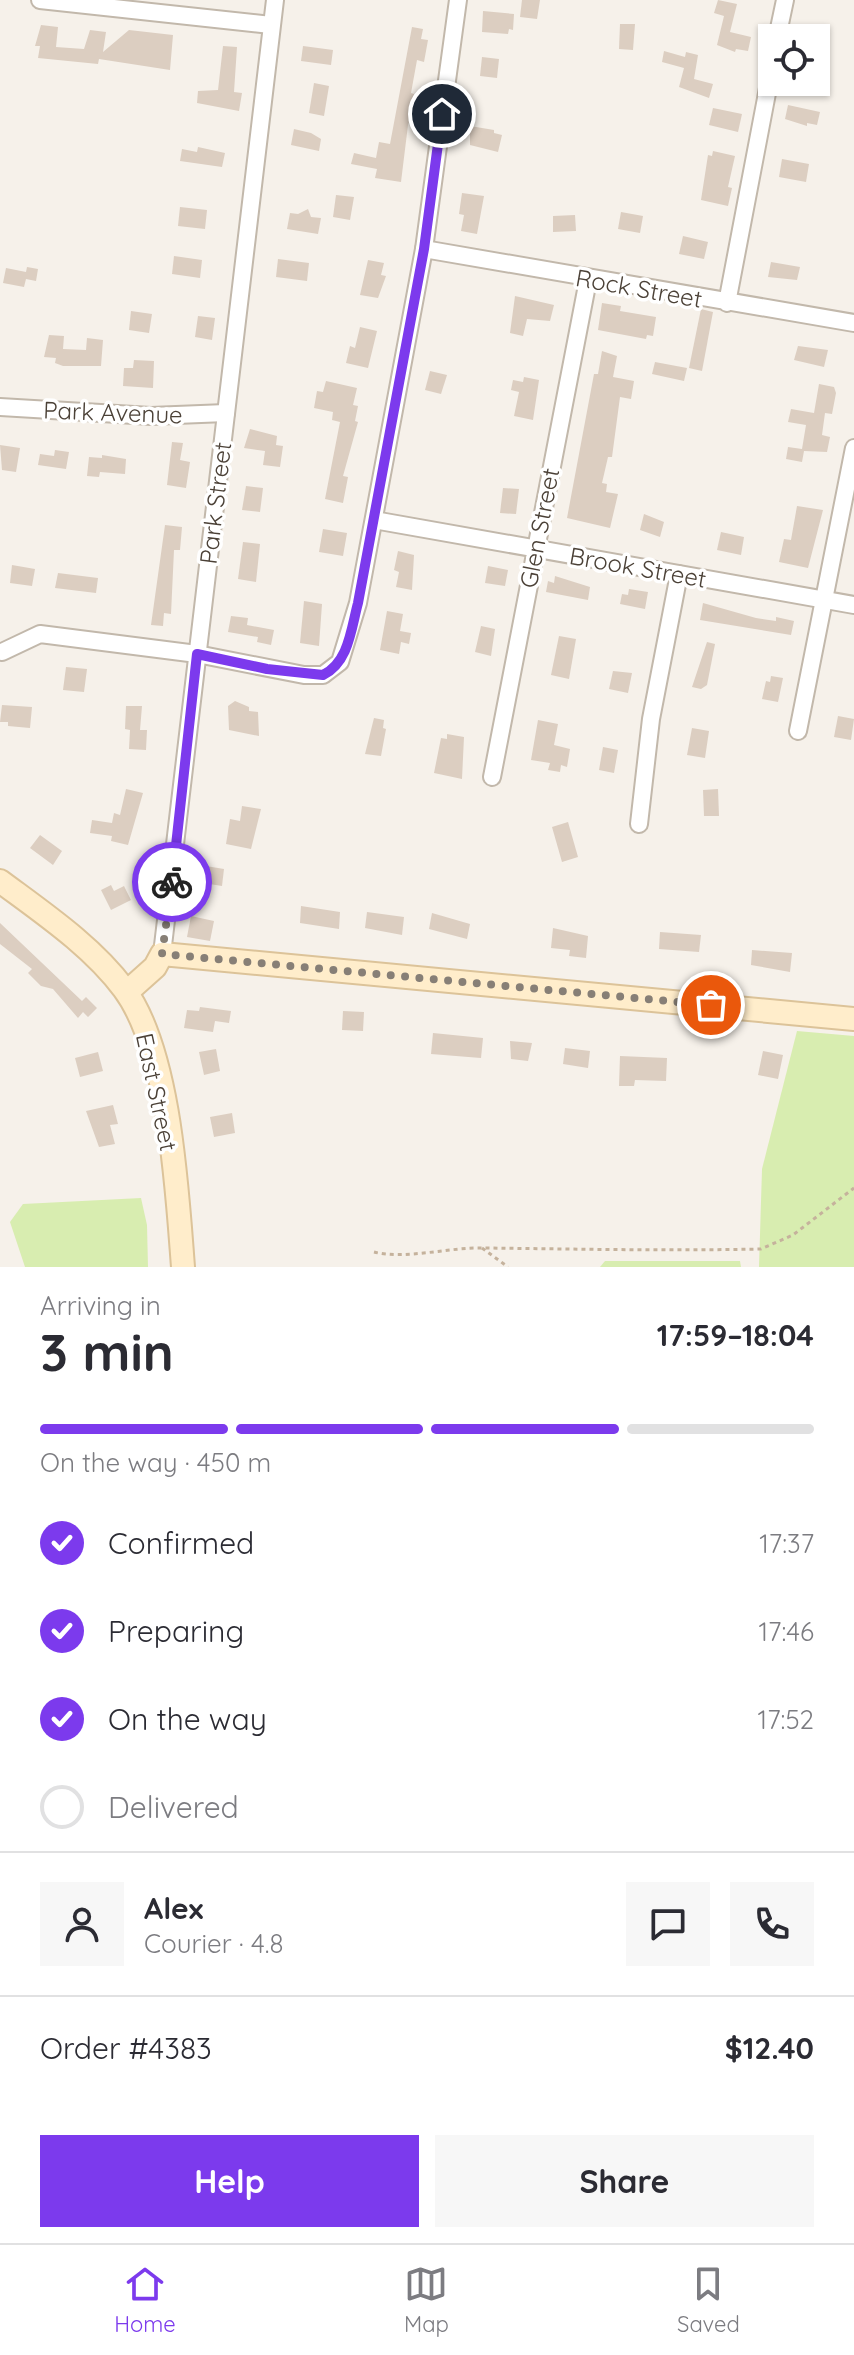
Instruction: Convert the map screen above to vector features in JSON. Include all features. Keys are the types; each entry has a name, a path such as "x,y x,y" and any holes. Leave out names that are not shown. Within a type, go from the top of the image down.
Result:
{"main road":[{"name":"East Street","path":"0,881 71,937 127,992 148,1036 172,1156 183,1267"},
{"path":"127,992 155,967 162,954 854,1019"}],"street":[{"path":"40,0 271,25"},
{"name":"Park Street","path":"162,954 275,0"},
{"path":"2,652 40,634 197,654 304,675 323,675 334,669 343,656 358,603 374,520 424,249 458,0"},
{"path":"780,24 785,0"},
{"path":"727,303 766,96"},
{"name":"Rock Street","path":"424,249 588,280 854,323"},
{"name":"Glen Street","path":"492,777 588,280"},
{"name":"Park Avenue","path":"0,407 151,416 226,413"},
{"path":"798,731 854,448"},
{"name":"Brook Street","path":"374,520 854,605"},
{"path":"639,824 651,719 679,574"}],"path":[{"path":"374,1252 391,1257 416,1251 482,1248 761,1249 793,1235 854,1188"},
{"path":"482,1248 508,1267"}],"green space":[{"path":"797,1031 854,1036 854,1267 759,1267 762,1169"},
{"path":"141,1198 147,1225 148,1267 25,1267 10,1222 23,1204"},
{"path":"605,1261 740,1261 741,1267 600,1267"}],"building":[{"path":"522,0 540,0 537,19 520,17"},
{"path":"718,0 737,4 730,32 751,37 748,51 736,49 735,52 717,45 724,16 714,13"},
{"path":"483,11 514,14 513,30 509,29 508,34 482,32"},
{"path":"620,24 635,24 633,50 619,49"},
{"path":"41,25 58,27 56,47 84,49 90,30 106,32 103,52 129,30 173,35 170,70 99,59 98,64 38,58 40,46 35,46"},
{"path":"412,27 423,29 421,39 428,40 424,62 417,60 411,93 414,94 415,103 408,125 401,182 375,178 377,169 351,164 354,153 376,158 379,142 390,144"},
{"path":"223,46 237,47 234,92 242,93 239,111 197,103 198,91 218,90"},
{"path":"303,46 333,50 331,65 301,61"},
{"path":"664,51 685,57 686,52 698,55 694,79 713,84 709,98 679,87 684,68 662,62"},
{"path":"482,57 499,59 497,78 480,76"},
{"path":"314,83 329,86 324,116 309,113"},
{"path":"788,105 820,112 817,125 807,123 807,126 785,119"},
{"path":"713,108 742,114 738,132 709,125"},
{"path":"470,126 494,130 494,133 502,135 498,152 470,145"},
{"path":"294,129 321,139 319,151 291,145"},
{"path":"198,147 225,153 222,167 180,161 182,149 197,152"},
{"path":"713,151 735,156 728,187 732,188 728,206 701,200 708,155 712,156"},
{"path":"782,159 809,164 806,182 779,177"},
{"path":"462,193 484,196 477,234 461,231 464,215 459,214"},
{"path":"336,195 354,197 350,220 333,217"},
{"path":"180,207 207,210 205,229 178,226"},
{"path":"308,209 311,217 321,218 318,234 287,229 290,213 298,214"},
{"path":"621,212 643,216 640,233 618,229"},
{"path":"575,215 576,231 553,232 553,216"},
{"path":"683,236 708,242 704,259 679,254"},
{"path":"174,256 202,260 200,278 172,274"},
{"path":"278,259 309,263 307,281 276,277"},
{"path":"368,260 384,263 381,275 386,276 378,298 360,295"},
{"path":"771,262 800,267 797,280 768,277"},
{"path":"27,267 38,269 36,281 26,279 24,287 3,283 6,268 26,272"},
{"path":"515,296 554,305 550,321 527,319 523,336 510,333"},
{"path":"602,303 621,306 620,311 656,317 653,336 647,335 646,339 598,330"},
{"path":"701,309 713,312 702,371 689,368"},
{"path":"131,311 152,314 149,333 129,330"},
{"path":"198,316 215,318 212,340 195,337"},
{"path":"360,327 377,331 368,368 346,363 350,346 355,348"},
{"path":"49,335 64,336 63,349 86,350 87,338 103,340 101,366 63,366 55,363 56,358 44,357"},
{"path":"798,346 828,350 824,367 794,360"},
{"path":"602,351 617,356 613,377 634,381 631,399 620,397 612,457 608,457 602,483 607,484 606,492 618,494 610,528 567,518 594,374 598,374"},
{"path":"134,360 154,361 153,388 123,386 124,368 133,368"},
{"path":"655,362 687,368 684,381 652,374"},
{"path":"430,371 447,375 441,394 425,390"},
{"path":"524,377 539,380 533,420 514,416 519,392 511,390 513,380 523,382"},
{"path":"326,381 357,388 353,405 358,406 355,421 358,422 343,476 348,477 343,503 325,499 340,422 332,420 333,412 314,408 317,391 323,392"},
{"path":"819,384 834,387 836,393 832,414 825,413 822,435 830,437 827,452 804,451 802,462 786,459 788,447 802,449 806,425 788,422 791,409 814,413"},
{"path":"250,429 277,436 276,445 283,446 280,467 263,465 265,451 244,448"},
{"path":"172,442 183,443 180,460 190,462 186,488 167,485"},
{"path":"0,445 20,448 16,472 2,470"},
{"path":"55,450 69,452 66,469 38,465 40,454 54,456"},
{"path":"102,455 126,459 125,474 100,472 99,477 87,476 89,457 102,458"},
{"path":"246,486 263,488 260,512 242,510"},
{"path":"503,488 519,489 516,514 500,513"},
{"path":"797,506 823,510 808,568 779,562 784,539 791,540"},
{"path":"644,514 664,522 660,537 640,530"},
{"path":"165,525 182,527 180,550 174,550 171,614 164,613 163,626 151,625"},
{"path":"323,529 347,533 343,556 319,552"},
{"path":"721,532 744,537 741,555 717,550"},
{"path":"243,542 260,544 256,582 238,579"},
{"path":"398,551 414,555 412,590 396,587 399,572 394,570"},
{"path":"12,565 35,569 32,586 10,583"},
{"path":"488,566 508,570 505,586 485,583"},
{"path":"58,573 98,578 96,593 55,588"},
{"path":"555,576 590,587 588,600 546,592 548,581 554,583"},
{"path":"629,589 648,592 645,609 620,604 622,594 628,595"},
{"path":"304,601 322,604 319,646 300,643"},
{"path":"703,603 756,618 776,621 776,617 794,621 791,635 700,620"},
{"path":"387,611 403,614 400,631 411,633 409,644 401,642 399,654 380,650"},
{"path":"231,616 248,618 247,625 274,630 271,645 257,642 258,637 228,632"},
{"path":"481,626 495,629 491,656 475,652"},
{"path":"559,636 576,639 569,679 551,675"},
{"path":"707,642 715,644 707,685 701,689 692,687"},
{"path":"66,667 87,669 84,692 63,690"},
{"path":"613,671 632,673 628,693 609,689"},
{"path":"771,676 783,678 778,702 762,699 766,681 770,682"},
{"path":"235,701 249,707 249,711 258,712 259,736 229,730 228,706"},
{"path":"2,705 32,707 30,728 0,722"},
{"path":"126,706 142,706 140,730 147,730 146,750 129,749 130,730 125,729"},
{"path":"838,716 854,719 851,740 834,737"},
{"path":"374,718 384,720 383,728 386,729 381,756 365,754"},
{"path":"538,720 558,724 554,745 570,749 567,767 561,765 560,772 548,770 550,763 531,760"},
{"path":"692,728 709,731 705,758 687,755"},
{"path":"447,734 464,737 462,779 434,773 441,738 447,739"},
{"path":"603,747 618,750 614,773 599,770"},
{"path":"126,789 143,793 128,845 111,841 112,836 90,833 92,820 112,823 114,813 120,815"},
{"path":"718,789 719,816 704,816 703,790"},
{"path":"242,806 261,809 251,849 226,844 230,819 240,821"},
{"path":"568,822 578,857 562,862 552,827"},
{"path":"40,835 62,851 53,865 30,848"},
{"path":"194,864 224,869 222,886 191,881"},
{"path":"111,885 114,891 124,886 131,900 111,910 101,890"},
{"path":"301,906 340,912 339,929 300,923"},
{"path":"367,912 404,917 402,935 365,928"},
{"path":"432,913 470,924 467,939 429,929"},
{"path":"191,916 214,921 210,941 187,937"},
{"path":"0,923 82,1001 86,997 97,1008 88,1017 83,1012 78,1018 53,989 41,986 28,973 32,969 0,944"},
{"path":"553,928 588,936 586,958 569,956 570,950 551,948"},
{"path":"660,932 701,935 699,952 659,949"},
{"path":"752,950 792,953 790,972 751,965"},
{"path":"200,1007 231,1011 229,1023 215,1021 213,1032 184,1028 187,1010 199,1011"},
{"path":"343,1011 364,1012 363,1031 342,1030"},
{"path":"433,1033 483,1038 481,1058 431,1054"},
{"path":"510,1041 532,1043 528,1061 511,1059"},
{"path":"565,1048 590,1051 588,1068 563,1064"},
{"path":"216,1049 220,1071 204,1075 199,1052"},
{"path":"763,1051 783,1055 778,1079 758,1075"},
{"path":"98,1052 103,1071 80,1077 75,1058"},
{"path":"620,1056 667,1058 666,1081 635,1080 634,1086 619,1086"},
{"path":"113,1105 118,1124 110,1125 115,1144 99,1147 86,1111"},
{"path":"232,1113 235,1133 214,1137 210,1117"}],"way so far":[{"path":"172,882 162,954 711,1005"}],"route":[{"path":"172,882 197,654 267,669 323,675 340,662 346,647 358,603 424,249 442,114"}]}
